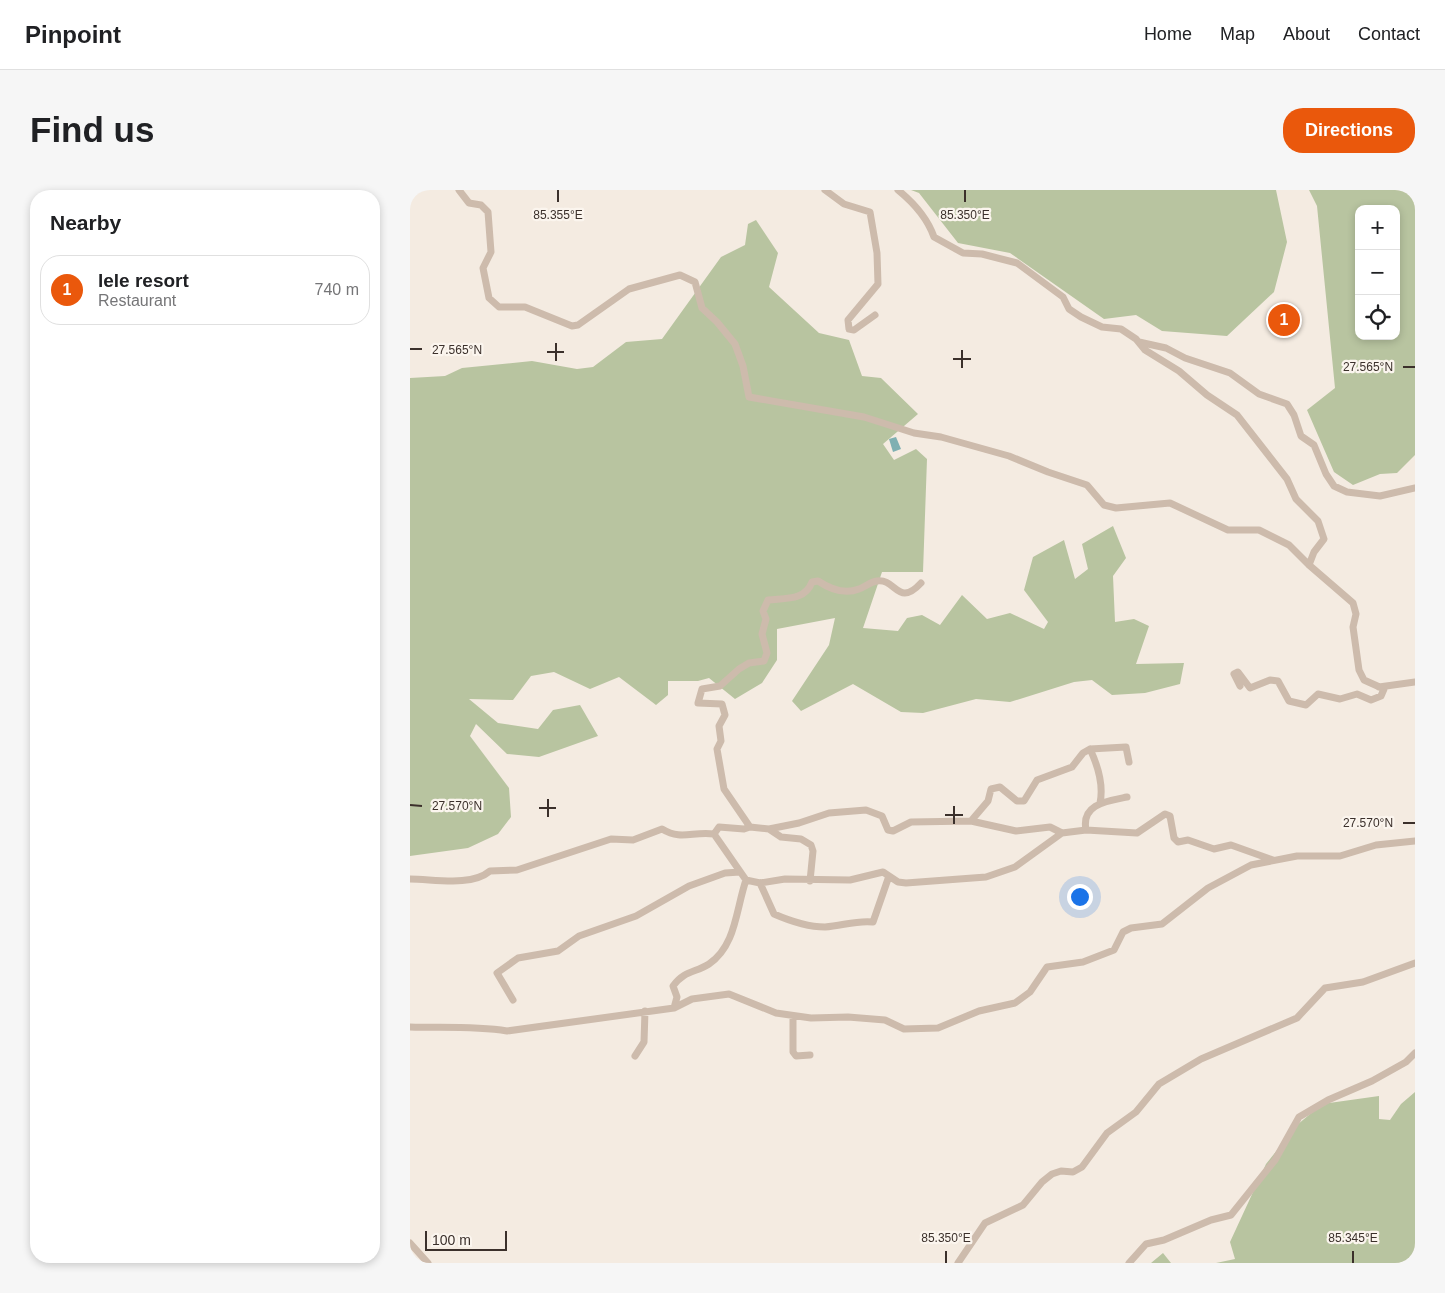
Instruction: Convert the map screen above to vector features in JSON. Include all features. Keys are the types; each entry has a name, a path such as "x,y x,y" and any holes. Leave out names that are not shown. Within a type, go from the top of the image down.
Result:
{"street":[{"path":"458,190 469,202 481,205 488,212 491,252 483,268 489,298 499,307 525,307 572,326 578,325 629,289 680,275 696,282 702,308 718,322 735,344 743,366 749,397 864,417 914,433 941,437 1009,456 1087,485 1104,505 1116,508 1170,503 1228,530 1259,530 1289,545 1308,565 1353,603 1356,614 1353,627 1358,648 1359,670 1364,680 1384,689 1381,696 1371,700 1357,694 1340,699 1318,694 1306,705 1289,701 1278,681 1270,680 1250,688 1238,672 1234,674 1240,686"},
{"path":"825,190 844,204 870,212 877,253 878,284 848,320 849,329 854,330 875,315"},
{"path":"898,190 910,199 928,221 934,237 963,253 982,254 1017,263 1063,297 1070,309 1081,317 1102,328 1120,329 1139,342 1146,350 1179,371 1207,396 1237,414 1267,451 1293,490 1296,499 1318,521 1324,539 1314,552 1308,565"},
{"path":"1139,342 1166,348 1185,358 1230,373 1258,394 1287,404 1294,415 1301,436 1314,445 1326,474 1334,486 1347,492 1380,496 1415,488"},
{"path":"1288,497 1293,490"},
{"path":"750,826 724,789 717,749 721,742 719,726 725,715 722,704 698,703 702,689 720,686 728,676 749,663 764,661 767,653 762,634 766,619 764,611 768,600 797,597 809,589 812,582 818,580 827,587 844,591 858,590 875,581 883,581 898,592 905,593 914,591 921,583"},
{"path":"1379,687 1415,682"},
{"path":"971,821 988,801 991,789 1000,788 1017,801 1024,801 1037,780 1072,768 1083,753 1090,749 1126,747 1129,762"},
{"path":"1090,749 1098,765 1102,794 1100,802"},
{"path":"1086,830 1084,823 1089,811 1100,802 1127,797"},
{"path":"714,834 720,827 744,828 750,826 769,829 799,824 829,813 866,810 882,816 888,830 894,831 912,822 971,821 1016,831 1050,827 1062,833"},
{"path":"410,879 465,880 482,878 490,871 517,870 611,839 632,840 654,830 662,830 674,836 700,832 714,834 746,880 760,884 785,879 810,881 850,880 883,872 898,882 906,883 986,877 1015,867 1062,833 1086,830 1137,833 1165,814 1170,816 1174,838 1178,842 1188,840 1214,849 1231,845 1274,860"},
{"path":"769,829 781,837 801,839 810,845 813,851 810,881"},
{"path":"410,1027 441,1029 484,1027 507,1031 645,1010 674,1008 692,999 729,994 776,1013 793,1016 885,1020 904,1029 938,1028 978,1011 1015,1003 1030,992 1047,967 1083,962 1114,950 1123,932 1131,928 1162,924 1208,888 1252,865 1297,856 1340,856 1376,845 1415,841"},
{"path":"513,1000 496,973 518,958 558,951 579,936 636,916 689,886 725,873 740,872"},
{"path":"760,884 774,914 800,923 824,927 853,921 873,922 889,876"},
{"path":"674,1008 677,997 673,986 679,978 689,971 707,965 725,948 737,916 746,880"},
{"path":"958,1263 985,1222 1023,1205 1042,1182 1052,1174 1062,1171 1073,1172 1082,1168 1107,1133 1136,1112 1159,1084 1201,1059 1297,1018 1325,988 1363,982 1415,963"},
{"path":"635,1056 644,1042 645,1010"},
{"path":"793,1016 793,1052 796,1056 810,1055"},
{"path":"1406,1062 1415,1053"},
{"path":"1129,1263 1146,1244 1164,1240 1211,1220 1231,1214 1275,1160 1299,1118 1328,1100 1415,1059"},
{"path":"410,1243 428,1263"}],"green space":[{"path":"911,190 1276,190 1287,242 1274,292 1227,336 1162,331 1136,315 1104,319 1010,253 958,243 919,193"},
{"path":"1309,190 1415,190 1415,455 1397,473 1380,474 1353,485 1334,472 1307,410 1335,388 1317,206"},
{"path":"756,220 778,253 769,287 819,333 849,340 862,376 881,378 918,414 883,444 894,460 916,449 927,459 923,572 882,572 863,628 898,631 907,618 922,615 940,625 962,595 987,619 1010,613 1044,629 1048,622 1024,590 1033,557 1064,540 1075,579 1088,569 1082,544 1113,526 1126,558 1113,576 1115,622 1134,619 1149,626 1136,664 1184,663 1180,684 1145,693 1112,695 1092,680 1074,682 1010,702 976,699 923,713 901,712 853,684 801,711 792,701 829,645 835,618 777,629 777,660 762,683 735,699 709,678 698,681 668,681 668,695 656,705 619,677 590,689 554,672 531,676 513,700 469,699 498,723 538,729 553,710 580,705 598,736 539,757 507,754 476,724 470,736 509,788 511,817 498,834 468,848 410,856 410,378 445,376 462,368 532,361 577,369 593,367 626,342 662,339 721,257 745,245 748,224"},
{"path":"1415,1092 1415,1263 1216,1263 1235,1259 1230,1242 1266,1164 1297,1125 1322,1104 1379,1096 1379,1119 1390,1120 1401,1104"},
{"path":"1163,1253 1171,1263 1151,1263"}],"water":[{"path":"896,437 901,449 893,452 889,439"}],"place":[{"name":"lele resort","path":"1284,320"}]}
